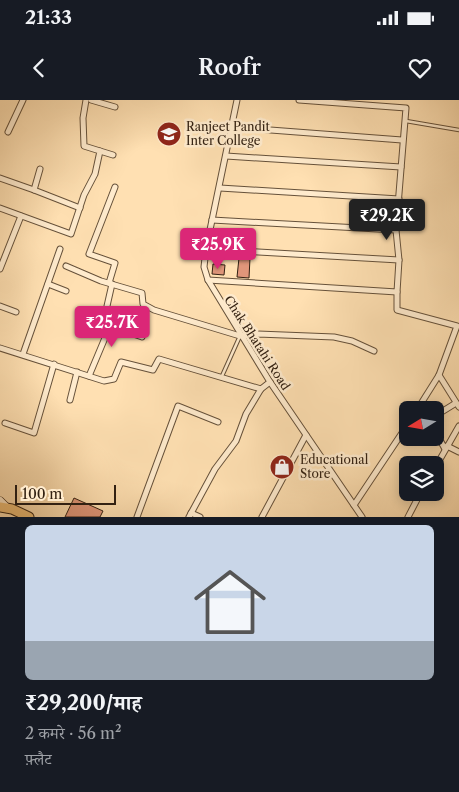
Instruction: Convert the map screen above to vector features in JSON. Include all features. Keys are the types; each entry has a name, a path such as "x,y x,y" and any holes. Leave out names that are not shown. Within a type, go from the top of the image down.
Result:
{"highway":[{"path":"3,507 29,517"}],"main road":[{"path":"0,501 3,507"}],"street":[{"path":"8,132 23,100"},
{"path":"86,100 83,118 84,146 113,155"},
{"path":"91,100 115,108"},
{"name":"Chak Bhatahi Road","path":"237,100 206,249 204,267 208,280 240,336 362,517"},
{"path":"299,100 351,102 406,108"},
{"path":"407,100 402,140 396,230 399,260 396,310 457,326 440,375 423,401"},
{"path":"232,127 402,140"},
{"path":"0,208 71,234 94,174 100,151"},
{"path":"226,156 401,166"},
{"path":"34,190 40,169"},
{"path":"0,178 80,208"},
{"path":"107,306 115,263 89,254 115,187"},
{"path":"220,188 399,199"},
{"path":"0,269 3,254 21,216"},
{"path":"212,220 396,230"},
{"path":"23,354 60,249"},
{"path":"206,249 399,260"},
{"path":"66,266 142,293 143,304 154,310 240,336 258,334 334,337 352,341 374,351"},
{"path":"208,280 397,292"},
{"path":"48,284 66,291"},
{"path":"0,306 16,312"},
{"path":"89,376 110,326 142,338"},
{"path":"0,348 104,381 116,376 121,362 153,370 159,360 261,389"},
{"path":"5,423 34,433 54,364"},
{"path":"70,400 77,372"},
{"path":"440,375 458,405 444,412"},
{"path":"200,517 190,515 215,469 236,441 246,414 261,389 270,382"},
{"path":"137,517 178,406 218,422"},
{"path":"442,456 459,426"},
{"path":"262,517 306,435"},
{"path":"354,505 399,438"},
{"path":"444,445 446,448 459,452"},
{"path":"408,517 416,501"}],"lane":[{"path":"404,121 459,130"},
{"path":"222,378 240,336"}],"building":[{"path":"239,258 250,258 249,278 237,277"},
{"path":"213,264 225,265 224,275 212,274"},
{"path":"74,498 103,511 100,517 65,517"}],"place":[{"name":"Ranjeet Pandit Inter College","path":"169,134"},
{"name":"Educational Store","path":"282,467"}]}
